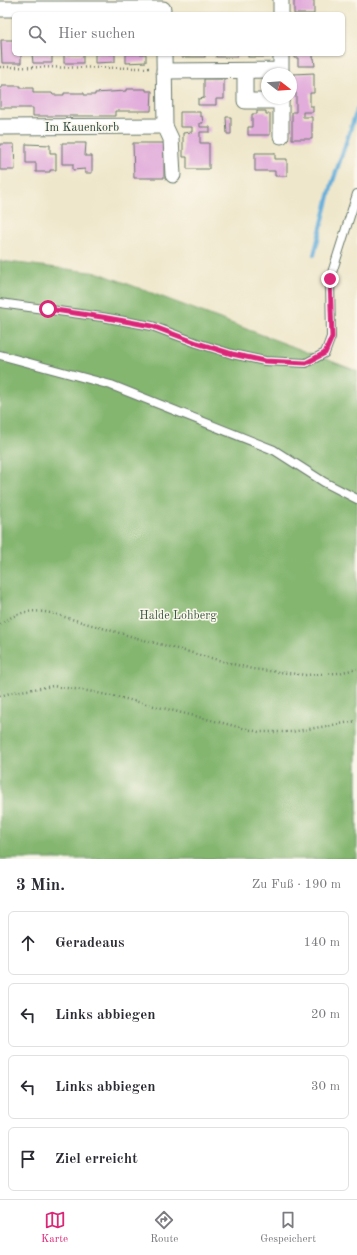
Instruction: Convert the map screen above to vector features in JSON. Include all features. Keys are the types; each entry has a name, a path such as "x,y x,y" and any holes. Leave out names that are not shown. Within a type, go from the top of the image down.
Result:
{"street":[{"path":"281,0 281,12"},
{"path":"0,9 163,8"},
{"path":"281,56 281,68"},
{"path":"173,175 171,139 165,126 164,65 261,71"},
{"path":"245,70 245,101 261,100"},
{"path":"281,104 281,136"},
{"name":"Im Kauenkorb","path":"0,127 165,126"}],"lane":[{"path":"0,303 102,317 152,326 232,354 265,361 306,363 325,353 332,337 330,279 357,194"},
{"path":"0,355 111,385 274,450 324,482 357,499"}],"path":[{"path":"0,67 164,65"},
{"path":"0,624 25,612 38,611 51,613 252,669 306,675 338,673 357,669"},
{"path":"0,696 14,692 52,686 88,691 259,732 291,732 357,721"}],"green space":[{"name":"Halde Lohberg","path":"0,261 99,273 357,371 357,859 0,859"}],"building":[{"path":"294,0 314,0 314,12 294,12"},
{"path":"1,40 12,40 12,56 21,56 21,63 2,63"},
{"path":"32,56 52,56 52,63 33,63"},
{"path":"64,56 83,56 83,63 64,63"},
{"path":"95,56 115,56 115,62 95,63"},
{"path":"126,56 146,56 146,62 126,63"},
{"path":"182,56 205,56 205,57"},
{"path":"216,56 237,56 237,57"},
{"path":"248,56 269,56 269,57"},
{"path":"294,56 313,56 315,66 298,66 298,58 294,58"},
{"path":"314,73 314,93 310,93 310,106 313,106 313,112 303,112 303,117 312,117 312,139 292,139 292,112 296,112 297,104 297,74"},
{"path":"204,79 224,79 224,99 216,99 216,105 198,105 198,99 204,98"},
{"path":"2,86 21,86 21,88 33,88 33,93 52,93 53,95 64,95 64,93 84,93 84,95 95,95 95,93 126,91 126,89 146,89 146,91 152,91 151,111 115,111 115,116 33,116 33,108 0,108 0,88 2,88"},
{"path":"257,111 266,111 266,114 270,114 270,135 248,135 248,127 252,127 252,114 257,114"},
{"path":"180,112 200,112 203,123 200,123 200,127 210,127 210,132 200,132 200,143 209,143 209,169 187,169 187,157 183,157 183,133 192,132 192,127 180,127"},
{"path":"226,117 231,117 231,134 227,134"},
{"path":"62,143 86,143 85,156 92,156 92,173 85,173 85,169 73,170 73,164 62,164"},
{"path":"133,143 164,143 164,178 134,178"},
{"path":"0,144 14,144 15,170 0,170"},
{"path":"26,144 50,145 50,153 56,153 56,170 50,170 50,172 36,172 36,163 26,163"},
{"path":"255,153 275,153 275,159 287,159 287,176 275,176 275,171 255,171"}],"waterway":[{"path":"314,255 332,184 357,110"}],"route":[{"path":"48,309 152,326 232,354 265,361 306,363 325,353 332,337 330,279"}]}
